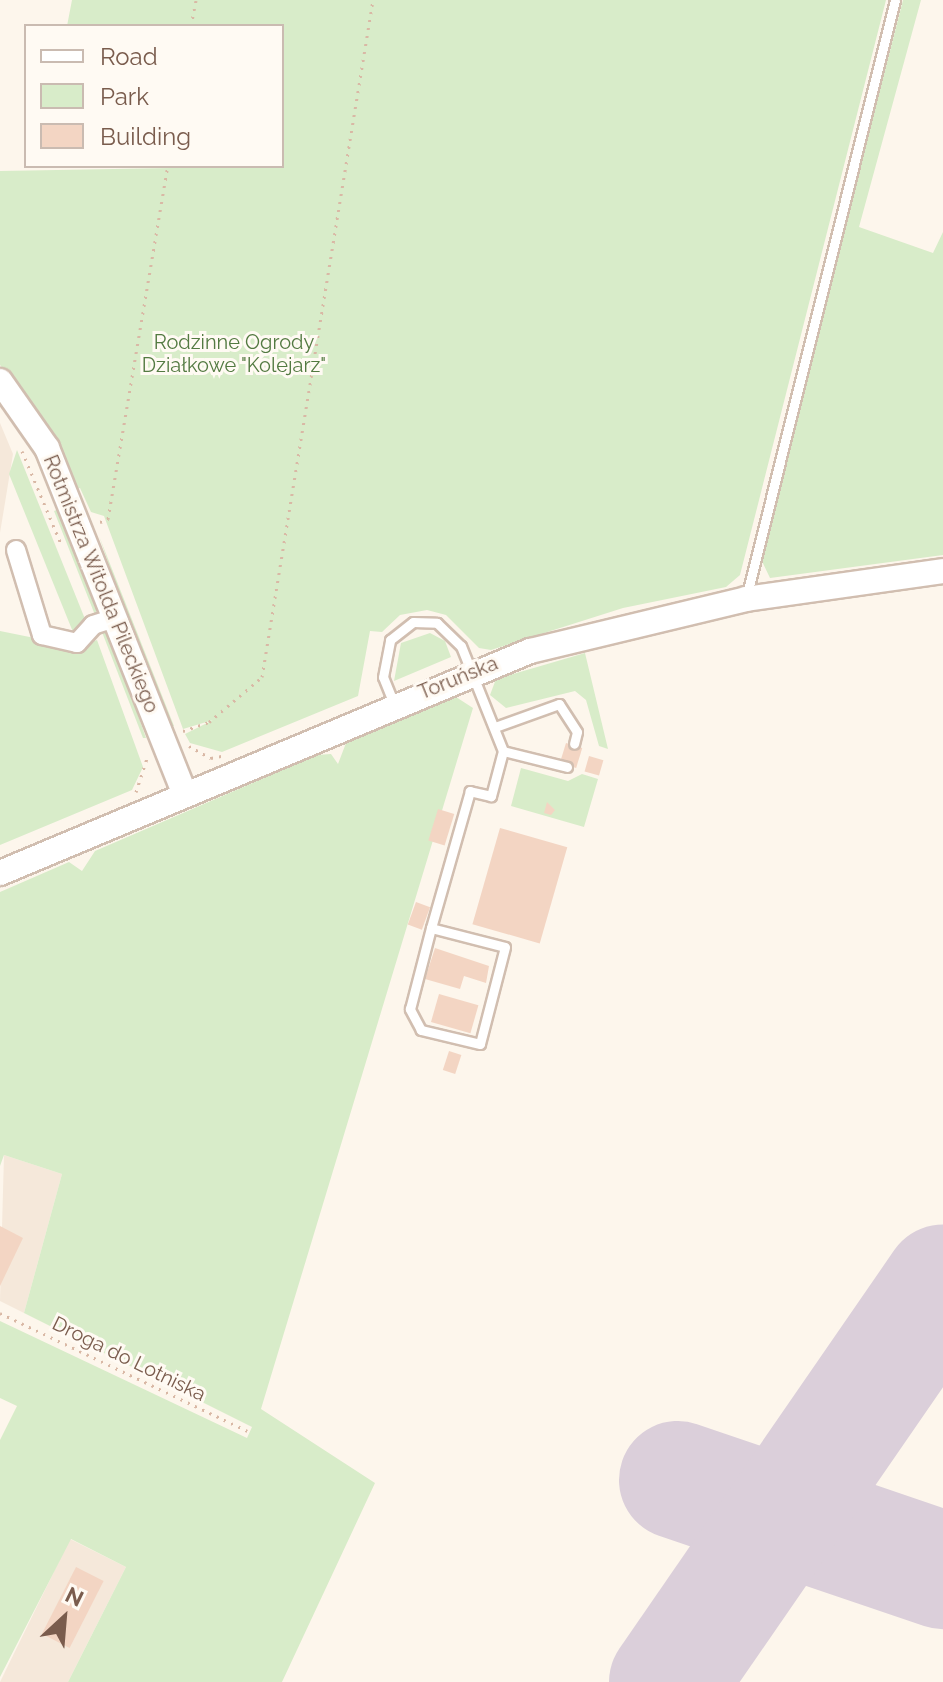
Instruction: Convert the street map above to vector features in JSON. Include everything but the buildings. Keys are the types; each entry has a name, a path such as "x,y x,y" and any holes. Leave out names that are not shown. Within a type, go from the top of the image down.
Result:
{"main road":[{"name":"Rotmistrza Witolda Pileckiego","path":"0,381 47,448 185,795"},
{"name":"Toruńska","path":"0,873 471,672 590,632 746,599 943,571"}],"street":[{"path":"16,550 42,635 77,643 93,625 114,618"}],"lane":[{"path":"746,599 895,0"},
{"path":"394,704 384,661 390,640 407,624 445,627 471,672 503,751 491,796 470,791 431,928 410,1009 421,1030 480,1044 505,947 431,928"},
{"path":"495,727 559,704 577,732 574,744"},
{"path":"503,751 567,767"}],"path":[{"path":"191,24 196,0"},
{"path":"233,753 211,758 190,747 181,732 209,722 262,677 373,0"},
{"path":"97,524 108,519 168,168"},
{"path":"20,446 63,549"},
{"path":"125,800 144,779 144,752"},
{"name":"Droga do Lotniska","path":"0,1313 247,1431"}],"shaded area":[{"path":"0,423 13,454 0,533"},
{"path":"4,1155 62,1174 24,1313 0,1301"},
{"path":"70,1539 126,1567 68,1682 0,1682"}],"green space":[{"name":"Rodzinne Ogrody Działkowe \"Kolejarz\"","path":"72,0 886,0 740,575 726,587 623,608 491,650 479,648 446,615 427,610 400,615 382,632 370,631 358,696 222,752 190,743 185,734 213,720 183,729 104,516 91,512 80,488 74,490 43,420 0,365 0,171 284,168 284,24 67,24"},
{"path":"903,0 921,0 859,227 933,253 943,232 943,555 770,578 760,557"},
{"path":"17,450 85,619 75,637 9,474"},
{"path":"59,509 99,605 95,615 54,511"},
{"path":"99,536 174,726 143,664"},
{"path":"0,631 79,647 97,640 143,767 132,790 0,845"},
{"path":"102,632 110,635 146,738 143,738"},
{"path":"430,633 445,641 451,657 394,681 401,643"},
{"path":"585,653 608,749 599,746 586,700 575,691 506,708 490,695 496,679"},
{"path":"456,697 473,708 261,1409 375,1483 282,1682 68,1682 126,1567 71,1539 0,1677 0,1440 17,1406 0,1398 0,1321 247,1438 252,1427 24,1313 62,1174 4,1155 0,1166 0,892 69,862 82,871 95,851 317,755 331,754 338,764 346,743"},
{"path":"521,768 568,781 582,774 598,779 584,827 511,806"}],"runway":[{"path":"668,1682 943,1284"},
{"path":"678,1480 943,1570"}]}
